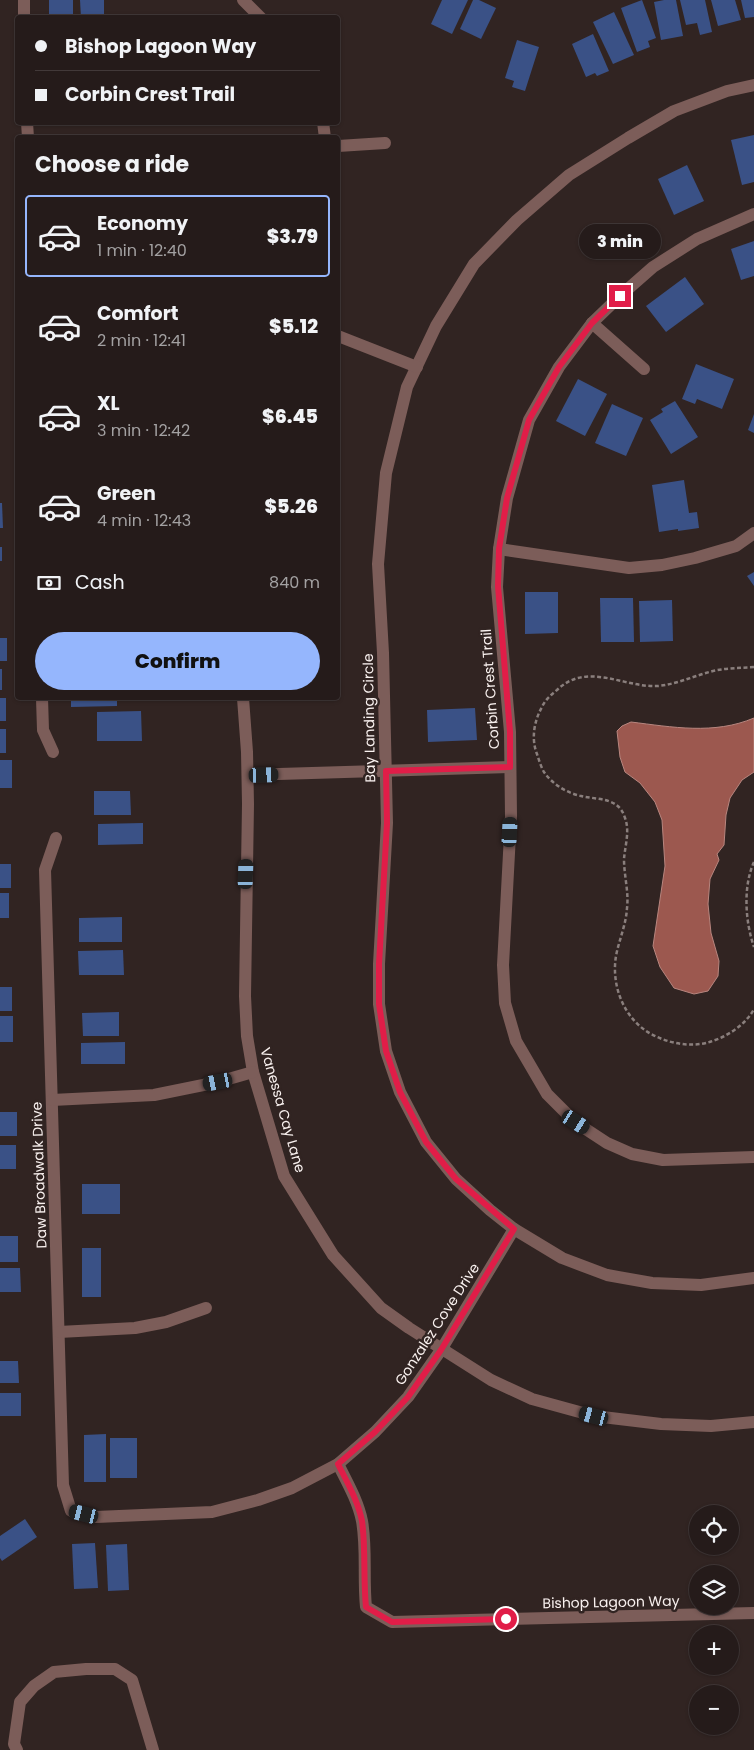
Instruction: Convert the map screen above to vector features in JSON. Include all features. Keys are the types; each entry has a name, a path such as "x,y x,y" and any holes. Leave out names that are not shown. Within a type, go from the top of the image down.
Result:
{"street":[{"path":"24,0 24,15"},
{"path":"243,0 258,15"},
{"name":"Bay Landing Circle","path":"754,85 727,91 674,111 568,175 517,220 474,264 436,326 408,387 386,474 378,564 383,653 387,823 379,964 379,1004 386,1051 400,1092 426,1142 456,1179 514,1229 562,1258 607,1275 652,1283 701,1285 754,1278"},
{"path":"340,146 384,143"},
{"name":"Corbin Crest Trail","path":"754,214 697,238 653,267 592,323 559,367 529,420 507,498 499,549 498,586 510,732 511,816 503,965 505,1003 516,1041 547,1094 576,1122 607,1143 632,1154 663,1160 754,1157"},
{"path":"592,323 644,369"},
{"path":"340,337 417,368"},
{"path":"499,549 629,568 662,565 695,558 736,546 754,533"},
{"path":"42,700 43,730 54,752"},
{"name":"Vanessa Cay Lane","path":"243,700 248,775 245,996 247,1036 253,1072 284,1176 333,1255 381,1308 441,1350 491,1380 532,1399 594,1416 661,1424 711,1426 754,1422"},
{"path":"248,775 510,767"},
{"name":"Daw Broadwalk Drive","path":"56,838 45,870 63,1485 71,1511"},
{"path":"52,1100 154,1095 218,1082 253,1072"},
{"name":"Gonzalez Cove Drive","path":"71,1511 96,1517 212,1512 258,1500 292,1488 338,1464 375,1432 401,1404 441,1350 514,1229"},
{"path":"59,1332 135,1328 166,1322 206,1308"},
{"name":"Bishop Lagoon Way","path":"338,1464 352,1492 362,1520 365,1549 364,1582 366,1607 392,1622 754,1613"},
{"path":"17,1750 14,1744 20,1702 34,1686 54,1672 115,1669 132,1680 153,1750"}],"path":[{"path":"754,667 725,669 658,686 644,686 600,676 574,679 560,686 542,706 534,728 535,749 544,771 552,780 575,794 610,801 617,805 626,819 624,864 628,909 616,955 615,974 620,998 630,1016 648,1032 660,1038 676,1043 691,1044 706,1043 726,1035 742,1024 754,1009"},
{"path":"754,862 749,879 747,897 749,924 754,946"}],"shaded area":[{"path":"754,718 754,772 742,780 730,798 726,815 724,845 717,854 719,860 710,879 708,904 711,933 719,961 718,976 708,991 694,994 674,988 660,967 653,946 665,866 662,820 655,802 640,783 625,772 620,757 617,731 622,726 631,722 708,728 739,723"}],"building":[{"path":"49,0 73,0 73,15 49,15"},
{"path":"80,0 104,0 104,15 81,15"},
{"path":"442,0 468,0 452,34 431,24"},
{"path":"473,0 479,0 496,8 481,39 460,29"},
{"path":"642,0 656,38 648,41 650,47 637,52 621,8"},
{"path":"676,0 683,36 661,40 654,2"},
{"path":"680,0 705,0 712,32 700,35 697,23 686,25"},
{"path":"711,0 735,0 741,20 718,26"},
{"path":"741,0 754,0 754,17 745,18"},
{"path":"614,12 634,55 613,64 593,22"},
{"path":"593,34 609,71 597,76 595,73 586,77 572,44"},
{"path":"517,40 539,47 525,91 512,87 514,81 505,78"},
{"path":"754,135 754,182 742,185 731,140"},
{"path":"687,165 704,201 674,215 658,179"},
{"path":"754,241 754,276 741,280 731,249"},
{"path":"685,277 704,304 666,332 646,306"},
{"path":"696,364 734,379 722,409 697,399 695,404 682,399"},
{"path":"578,379 607,394 585,436 556,421"},
{"path":"675,401 698,437 671,454 650,420 663,412 661,409"},
{"path":"612,404 643,418 626,456 595,443"},
{"path":"754,414 754,433 748,430"},
{"path":"684,480 689,513 697,512 699,528 659,532 652,485"},
{"path":"0,503 2,503 3,528 0,528"},
{"path":"0,547 2,547 2,561 0,561"},
{"path":"754,572 754,586 747,576"},
{"path":"525,592 558,592 558,633 525,634"},
{"path":"600,598 633,598 634,642 601,642"},
{"path":"672,600 673,641 640,642 639,601"},
{"path":"0,638 7,638 7,661 0,661"},
{"path":"0,669 2,669 2,690 0,690"},
{"path":"0,698 6,698 6,721 0,721"},
{"path":"71,700 117,700 117,706 71,707"},
{"path":"475,708 477,740 428,742 427,710"},
{"path":"141,711 142,741 97,741 97,712"},
{"path":"0,729 6,729 6,753 0,753"},
{"path":"0,760 12,760 12,788 0,788"},
{"path":"94,791 130,791 131,815 94,815"},
{"path":"143,823 143,844 98,845 98,824"},
{"path":"0,864 11,864 11,888 0,888"},
{"path":"0,893 9,893 9,918 0,918"},
{"path":"122,917 122,942 79,942 79,918"},
{"path":"123,950 124,975 79,975 78,951"},
{"path":"0,987 12,987 12,1011 0,1011"},
{"path":"119,1012 119,1036 83,1036 82,1013"},
{"path":"0,1016 13,1016 13,1042 0,1042"},
{"path":"125,1042 125,1064 81,1064 81,1043"},
{"path":"0,1112 17,1112 17,1136 0,1136"},
{"path":"0,1145 16,1145 16,1169 0,1169"},
{"path":"82,1184 120,1184 120,1214 82,1214"},
{"path":"0,1236 18,1236 18,1262 0,1262"},
{"path":"82,1248 101,1248 101,1297 82,1297"},
{"path":"0,1268 20,1268 21,1292 0,1292"},
{"path":"0,1361 18,1361 19,1383 0,1383"},
{"path":"0,1393 21,1393 21,1416 0,1416"},
{"path":"106,1434 106,1482 84,1482 84,1435"},
{"path":"110,1438 137,1438 137,1478 110,1478"},
{"path":"25,1519 37,1537 2,1561 0,1558 0,1536"},
{"path":"95,1543 98,1588 74,1589 72,1544"},
{"path":"127,1544 129,1590 108,1591 106,1545"}],"route":[{"path":"506,1619 392,1622 366,1607 364,1582 365,1549 362,1520 352,1492 338,1464 375,1432 408,1397 441,1350 514,1229 456,1179 426,1142 400,1092 386,1051 379,1004 379,964 387,823 386,771 510,767 510,732 498,586 499,549 507,498 529,420 559,367 592,323 620,296"}]}
